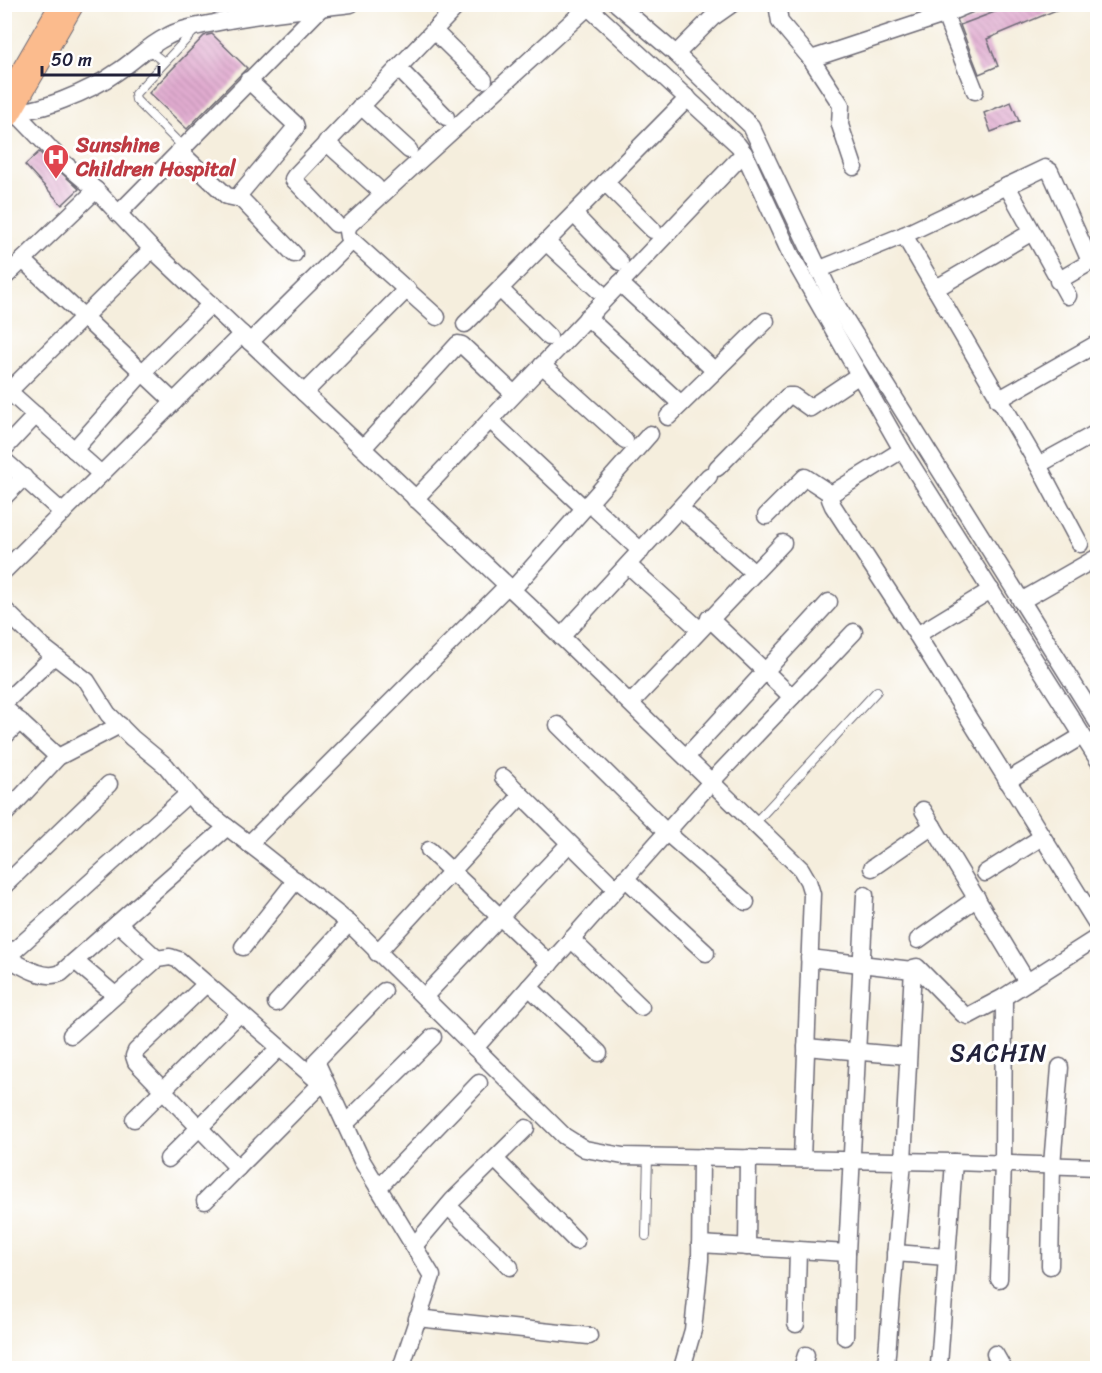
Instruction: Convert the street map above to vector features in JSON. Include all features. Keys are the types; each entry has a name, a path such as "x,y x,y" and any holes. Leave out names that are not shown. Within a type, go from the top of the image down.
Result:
{"highway":[{"path":"4,75 20,55 46,4"},
{"path":"8,110 67,4"}],"street":[{"path":"8,110 48,105 80,93 116,73 167,36 199,26 274,8 321,8 351,4"},
{"path":"336,224 293,179 459,4"},
{"path":"617,4 676,54 751,126 834,301 1098,723"},
{"path":"676,54 712,18 732,4"},
{"path":"777,4 780,22 811,59 841,105 840,125 854,167"},
{"path":"811,59 942,10 970,4"},
{"path":"437,317 348,237 349,225 587,5 744,153 783,239 902,450 1098,760"},
{"path":"118,214 321,8"},
{"path":"942,10 975,91"},
{"path":"434,31 484,80"},
{"path":"398,68 446,117"},
{"path":"241,199 240,194 243,190 296,127 296,124 248,80"},
{"path":"465,324 688,98"},
{"path":"361,106 409,150"},
{"path":"8,110 96,190 152,249 631,703 801,869 812,894 802,1159"},
{"path":"326,142 376,187"},
{"path":"181,149 227,196 241,199 294,254"},
{"path":"415,499 744,153"},
{"path":"818,270 904,235 1045,168 1050,171 1089,259 1087,264 1058,281"},
{"path":"605,182 653,230"},
{"path":"1007,186 1068,296"},
{"path":"4,278 96,190"},
{"path":"574,214 620,262"},
{"path":"783,239 800,230"},
{"path":"935,289 1032,232"},
{"path":"904,235 998,400 1038,465 1080,544"},
{"path":"4,571 174,402 352,241"},
{"path":"546,242 598,290"},
{"path":"101,474 7,389 152,249"},
{"path":"23,260 174,402"},
{"path":"620,283 715,371"},
{"path":"500,288 549,337"},
{"path":"304,393 407,289"},
{"path":"74,450 142,372 211,304"},
{"path":"587,317 681,404"},
{"path":"668,417 766,321"},
{"path":"998,400 1098,343"},
{"path":"363,448 458,344 462,345 514,394"},
{"path":"542,364 625,440"},
{"path":"561,638 713,472 785,398 793,396 810,408 859,375"},
{"path":"4,449 36,416"},
{"path":"490,420 586,506 641,550"},
{"path":"1038,465 1098,432"},
{"path":"249,844 509,588 650,434"},
{"path":"831,494 902,450"},
{"path":"4,460 63,513"},
{"path":"4,497 24,477"},
{"path":"766,516 805,477 831,494"},
{"path":"831,494 830,499 833,506 917,635 1098,926"},
{"path":"680,508 754,573"},
{"path":"631,703 783,543"},
{"path":"1021,602 1098,557"},
{"path":"628,565 766,672 792,697"},
{"path":"917,635 991,590"},
{"path":"687,757 829,602"},
{"path":"4,609 54,656 87,681 108,714 132,738 166,766 196,804 349,923 564,1136 585,1149 623,1156 1098,1167"},
{"path":"475,1048 712,781 854,632"},
{"path":"54,656 4,705 58,757"},
{"path":"4,737 20,721"},
{"path":"4,815 58,757 120,724"},
{"path":"558,725 666,832 746,902"},
{"path":"1007,781 1082,736"},
{"path":"503,777 520,797 569,844 706,953"},
{"path":"4,886 109,784"},
{"path":"188,794 5,958 44,975 53,977 61,974 227,827"},
{"path":"377,953 520,797"},
{"path":"923,810 1027,982"},
{"path":"872,868 933,826"},
{"path":"985,873 1042,837"},
{"path":"424,997 569,844"},
{"path":"429,850 550,964"},
{"path":"243,947 296,880"},
{"path":"845,1337 865,895"},
{"path":"918,940 977,898"},
{"path":"118,923 158,959"},
{"path":"276,1003 349,923"},
{"path":"809,958 861,965 912,969 917,967 963,1014 968,1016 1004,997 1098,937"},
{"path":"571,939 641,1007"},
{"path":"71,1035 158,959 170,957 179,960 326,1088"},
{"path":"75,961 115,995"},
{"path":"886,1366 903,1161 912,969"},
{"path":"206,984 136,1051 134,1056 136,1062 163,1092 238,1168"},
{"path":"529,987 599,1053"},
{"path":"384,991 316,1061 326,1088 362,1161 432,1276 401,1368"},
{"path":"999,1279 1003,1163 1004,997"},
{"path":"134,1119 239,1014"},
{"path":"345,1124 433,1037"},
{"path":"806,1047 908,1056"},
{"path":"168,1159 279,1048"},
{"path":"1050,1266 1052,1165 1060,1067"},
{"path":"378,1188 479,1083"},
{"path":"205,1201 326,1088"},
{"path":"414,1246 448,1206 526,1128"},
{"path":"682,1368 693,1330 700,1244 701,1157"},
{"path":"747,1247 748,1158"},
{"path":"495,1159 576,1241"},
{"path":"939,1365 954,1162"},
{"path":"448,1206 510,1267"},
{"path":"700,1244 847,1253"},
{"path":"796,1324 798,1250"},
{"path":"896,1252 946,1257"},
{"path":"417,1318 589,1336"}],"lane":[{"path":"181,149 136,100 135,94 199,26"},
{"path":"147,49 164,62"},
{"path":"754,824 877,691"},
{"path":"646,1236 648,1156"}],"building":[{"path":"1016,4 1068,5 987,39 998,66 979,74 960,25"},
{"path":"212,34 247,68 187,129 149,93 204,36"},
{"path":"1011,102 1019,121 991,132 984,113"},
{"path":"39,152 79,189 62,205 25,165"}],"place":[{"name":"Sunshine Children Hospital","path":"56,180"}],"district":[{"name":"SACHIN","path":"999,1053"}]}
